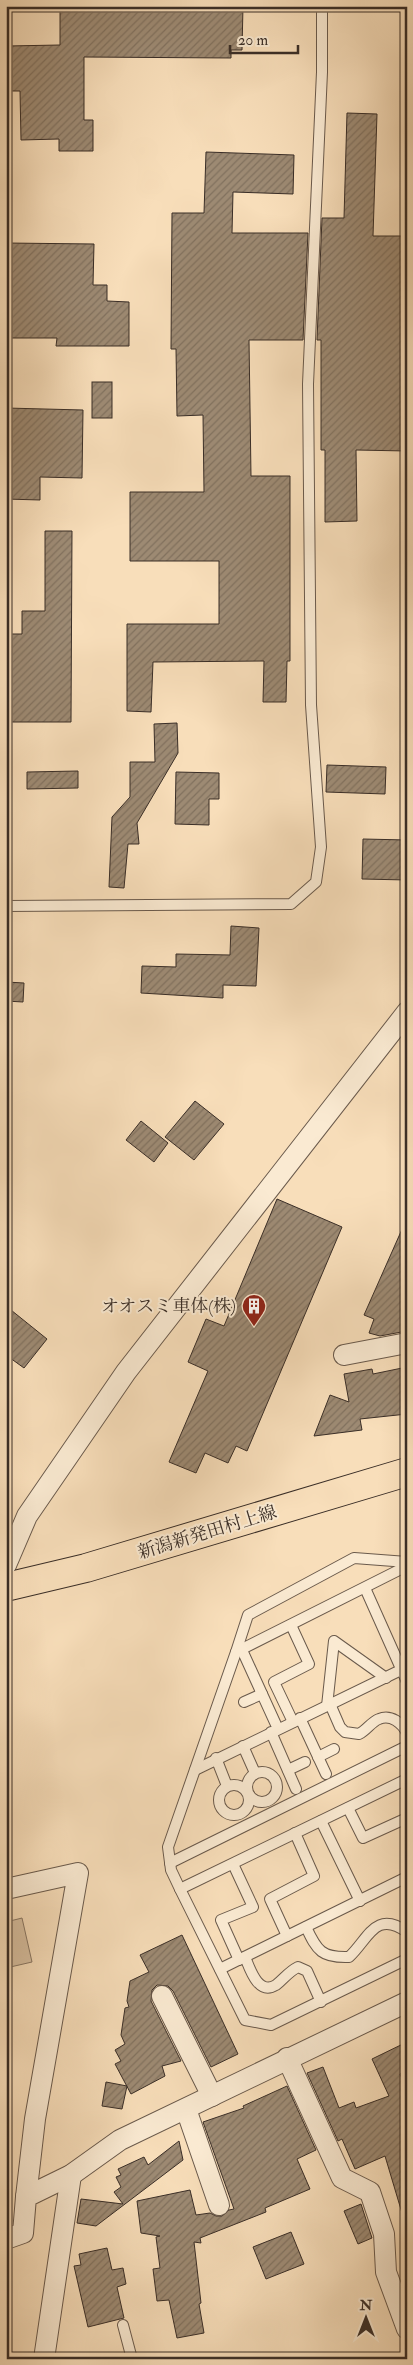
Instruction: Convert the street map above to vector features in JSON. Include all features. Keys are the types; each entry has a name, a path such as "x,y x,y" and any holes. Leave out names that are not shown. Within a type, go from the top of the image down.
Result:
{"main road":[{"name":"新潟新発田村上線","path":"6,1587 86,1568 407,1472"}],"street":[{"path":"6,1565 27,1516 126,1372 407,1012"},
{"path":"344,1356 407,1343"},
{"path":"6,1888 78,1873 35,2120 23,2233 6,2239"},
{"path":"162,1996 212,2096"},
{"path":"26,2197 70,2175 120,2140 287,2058 407,2002"},
{"path":"287,2058 342,2178 370,2192 384,2234 386,2272 407,2329"},
{"path":"186,2109 219,2205"},
{"path":"44,2359 70,2175"}],"lane":[{"path":"6,906 291,904 316,882 321,847 311,705 308,384 322,6"},
{"path":"407,1562 354,1558 248,1615 239,1651 168,1847 170,1863 180,1889 245,2020 272,2025 407,1958"},
{"path":"239,1651 407,1566"},
{"path":"365,1588 404,1669 407,1682"},
{"path":"291,1625 309,1664 274,1682 318,1756 326,1774"},
{"path":"386,1678 334,1641 329,1705 340,1727 345,1732 359,1734 380,1718 390,1718 398,1721 407,1733"},
{"path":"239,1651 262,1694 296,1789"},
{"path":"195,1770 216,1758 404,1669"},
{"path":"244,1702 262,1694"},
{"path":"243,1746 255,1773"},
{"path":"170,1863 407,1746"},
{"path":"318,1756 334,1749"},
{"path":"216,1758 227,1786"},
{"path":"288,1770 305,1762"},
{"path":"180,1889 407,1779"},
{"path":"348,1808 363,1838 407,1818"},
{"path":"321,1821 360,1901"},
{"path":"287,1936 270,1899 314,1876 295,1833"},
{"path":"233,1864 253,1907 221,1920 256,1982 261,1986 269,1988 276,1985 288,1972 298,1968 307,1971 321,2002"},
{"path":"220,1969 407,1877"},
{"path":"306,1927 313,1942 323,1954 333,1958 349,1957 361,1947 367,1933 380,1924 392,1925 407,1932"},
{"path":"123,2325 132,2359"}],"shaded area":[{"path":"22,1918 32,1962 6,1968 6,1922"}],"building":[{"path":"60,6 243,6 242,50 231,50 231,58 84,57 84,120 93,120 93,151 59,151 59,139 21,140 20,91 8,91 7,46 60,45"},
{"path":"347,113 377,114 373,236 407,236 407,451 356,450 357,521 325,522 325,450 321,450 321,340 317,340 322,218 344,218"},
{"path":"206,152 294,155 293,194 233,192 232,233 308,233 303,340 249,340 251,476 290,476 290,661 287,661 286,702 263,702 264,661 153,662 151,712 127,711 127,624 219,624 219,561 130,561 130,492 204,492 203,415 177,416 176,349 171,349 172,213 204,213"},
{"path":"6,243 94,244 93,285 107,285 107,301 129,302 129,346 56,346 57,338 6,338"},
{"path":"92,382 112,382 112,418 92,418"},
{"path":"6,408 83,410 82,478 40,477 40,500 6,499"},
{"path":"45,531 72,531 71,722 6,722 6,634 22,634 22,611 45,611"},
{"path":"177,723 178,753 137,823 139,844 128,844 124,888 109,887 112,817 130,797 130,762 155,762 154,724"},
{"path":"327,765 386,767 385,794 326,792"},
{"path":"78,771 78,788 27,789 27,772"},
{"path":"176,772 219,773 219,799 209,799 209,825 175,824"},
{"path":"363,839 407,840 407,880 362,879"},
{"path":"231,926 259,928 256,986 223,985 223,998 141,993 142,966 176,967 176,954 230,955"},
{"path":"6,982 24,983 23,1002 6,1001"},
{"path":"195,1101 224,1124 194,1160 165,1137"},
{"path":"141,1121 168,1143 154,1162 126,1140"},
{"name":"オオスミ車体(株)","path":"277,1199 342,1227 247,1451 236,1446 228,1463 205,1453 196,1473 169,1462 208,1371 188,1362 206,1319 224,1326"},
{"path":"407,1218 407,1331 380,1336 369,1333 374,1319 364,1315"},
{"path":"6,1306 47,1339 24,1368 6,1355"},
{"path":"407,1367 407,1414 360,1419 362,1430 314,1436 330,1395 349,1402 344,1374 372,1369 373,1374"},
{"path":"182,1935 238,2054 211,2067 173,1991 168,1986 157,1985 152,1990 151,2001 181,2061 162,2066 165,2076 131,2094 115,2064 121,2061 115,2050 125,2044 121,2035 125,2008 129,2007 127,2001 130,1981 149,1972 140,1955"},
{"path":"407,2042 407,2071 400,2074 407,2090 407,2212 402,2213 385,2156 355,2169 342,2139 338,2141 307,2073 323,2067 339,2108 354,2102 356,2108 389,2096 372,2059"},
{"path":"106,2082 127,2086 122,2109 102,2106"},
{"path":"287,2086 316,2150 297,2159 310,2189 265,2208 266,2212 200,2238 201,2243 194,2242 201,2303 199,2304 204,2333 177,2338 169,2300 157,2301 153,2269 160,2268 156,2237 160,2236 141,2233 137,2201 190,2190 196,2215 210,2213 222,2216 229,2210 234,2209 203,2122 244,2108 243,2106"},
{"path":"179,2141 183,2160 96,2226 77,2223 81,2199 123,2204 114,2192 121,2187 116,2177 121,2175 118,2169 144,2157 148,2165"},
{"path":"361,2204 372,2238 358,2244 344,2211"},
{"path":"291,2232 304,2264 266,2279 253,2247"},
{"path":"107,2248 112,2270 123,2268 126,2284 117,2287 124,2318 88,2327 74,2266 81,2265 79,2254"}],"place":[{"name":"オオスミ車体(株)","path":"254,1327"}]}
